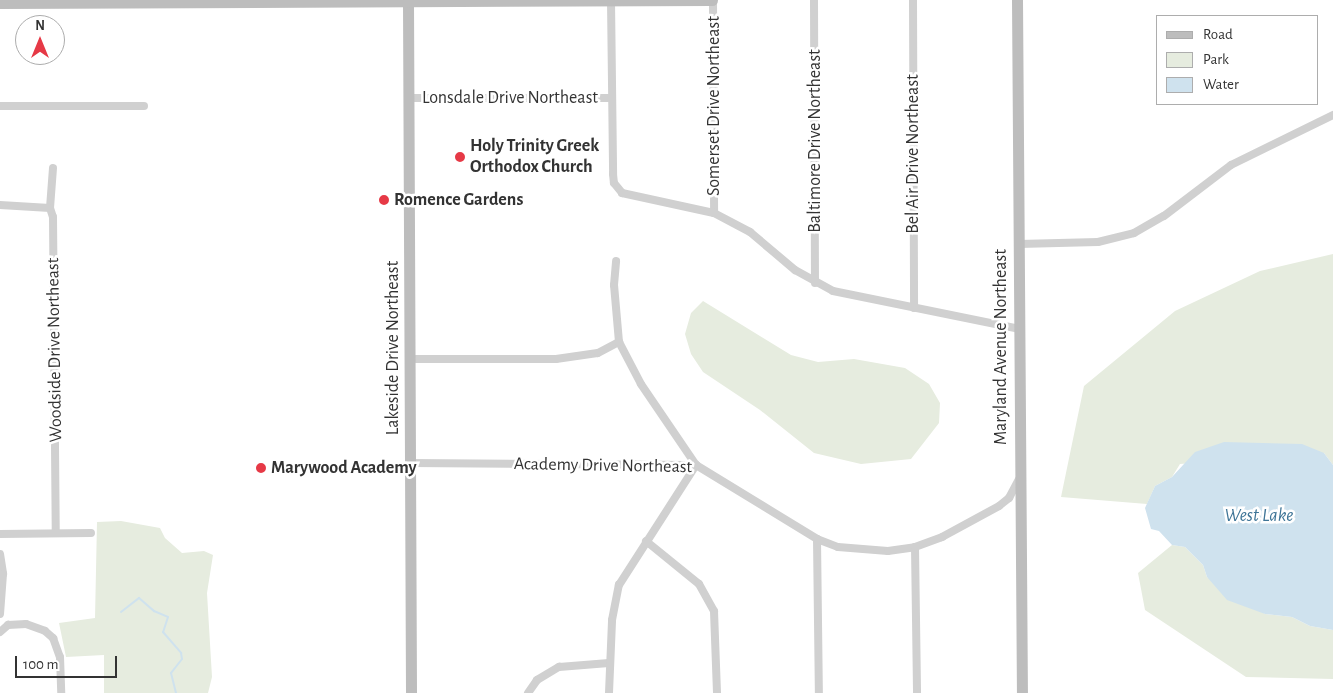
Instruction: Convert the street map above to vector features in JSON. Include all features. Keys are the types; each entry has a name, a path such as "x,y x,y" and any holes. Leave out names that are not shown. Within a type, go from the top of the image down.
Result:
{"street":[{"path":"0,3 712,0"},
{"name":"Somerset Drive Northeast","path":"712,0 714,213"},
{"name":"Baltimore Drive Northeast","path":"814,0 815,283"},
{"name":"Bel Air Drive Northeast","path":"913,0 914,308"},
{"name":"Maryland Avenue Northeast","path":"1017,0 1022,693"},
{"path":"611,1 613,174 614,183 622,193 714,213 750,232 815,283 841,293 1019,329"},
{"name":"Lakeside Drive Northeast","path":"408,2 412,693"},
{"name":"Lonsdale Drive Northeast","path":"408,98 611,98"},
{"path":"0,106 144,106"},
{"path":"1019,244 1098,242 1134,233 1164,216 1231,165 1333,115"},
{"name":"Woodside Drive Northeast","path":"53,168 50,208 54,217 56,533"},
{"path":"0,205 50,208"},
{"path":"609,693 612,620 619,585 696,465 641,384 619,342 614,285 616,261"},
{"path":"410,359 556,360 598,352 619,342"},
{"name":"Academy Drive Northeast","path":"411,464 696,465 817,539 854,549 888,551 915,547 942,537 999,506 1009,498 1019,479"},
{"path":"0,534 91,533"},
{"path":"817,539 819,693"},
{"path":"646,541 699,584 714,611 717,693"},
{"path":"915,547 917,693"},
{"path":"0,554 0,614"},
{"path":"0,632 8,625 26,624 40,628 53,638 60,657 61,693"},
{"path":"528,693 537,680 559,667 609,663"}],"green space":[{"path":"1333,254 1333,465 1324,453 1180,464 1172,477 1155,486 1147,504 1061,497 1084,386 1175,311 1260,271"},
{"path":"703,301 791,355 818,362 854,359 905,368 929,384 940,403 939,423 911,459 861,464 814,453 760,410 703,372 691,354 685,334 691,313"},
{"path":"121,521 160,528 165,538 182,553 204,551 213,555 207,593 212,677 208,693 104,693 104,655 66,657 59,623 95,618 97,522"},
{"path":"1172,545 1185,547 1203,565 1207,577 1265,614 1292,617 1310,626 1333,630 1333,679 1246,677 1145,610 1138,573"}],"water":[{"name":"West Lake","path":"1224,442 1302,444 1324,453 1333,465 1333,630 1310,626 1292,617 1265,614 1227,600 1207,577 1203,565 1185,547 1172,545 1159,531 1151,529 1145,508 1155,486 1172,477 1195,452"}],"waterway":[{"path":"121,612 139,598 154,611 168,617 163,632 181,653 182,659 171,673 176,693"}],"place":[{"name":"Holy Trinity Greek Orthodox Church","path":"460,157"},
{"name":"Romence Gardens","path":"384,200"},
{"name":"Marywood Academy","path":"261,468"}]}
